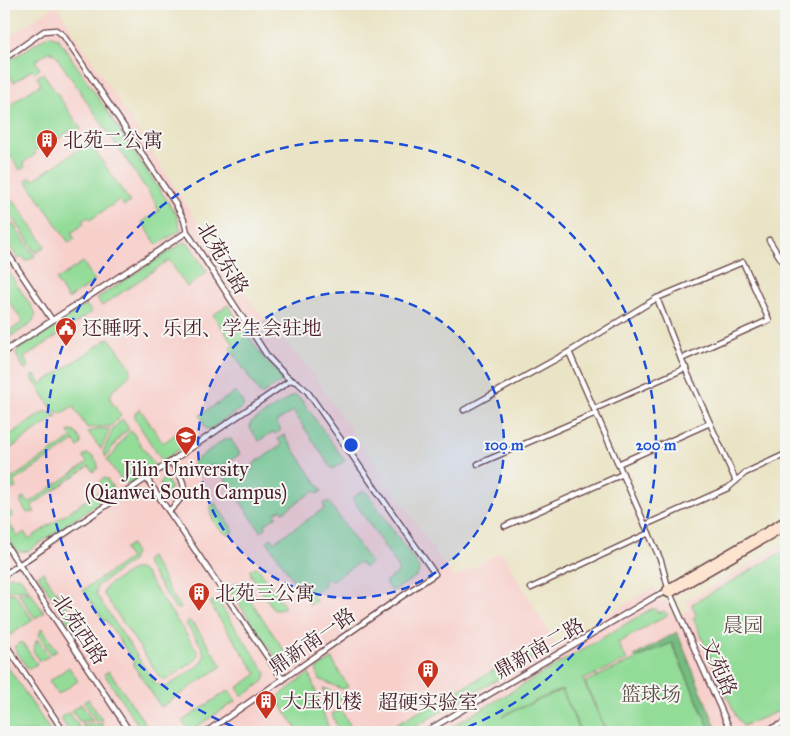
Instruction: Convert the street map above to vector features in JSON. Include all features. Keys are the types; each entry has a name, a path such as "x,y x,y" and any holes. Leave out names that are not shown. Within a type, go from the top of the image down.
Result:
{"street":[{"path":"669,591 786,523"}],"lane":[{"name":"北苑东路","path":"4,58 44,31 56,30 63,35 175,203 184,220 187,232 268,357 292,380 298,382 311,396 435,574"},
{"path":"4,352 187,232"},
{"path":"769,240 786,266"},
{"path":"4,248 52,320"},
{"path":"464,410 568,352 657,298 743,262 769,320 681,359"},
{"path":"657,298 681,359 736,481"},
{"name":"文苑路","path":"568,352 649,533 661,561 669,591 731,732"},
{"path":"478,464 686,368"},
{"path":"4,575 292,380"},
{"path":"618,464 710,423"},
{"path":"645,526 728,488 745,473 786,454"},
{"path":"169,511 181,498 184,488 181,477 171,462"},
{"path":"505,526 623,474"},
{"path":"147,479 283,680"},
{"path":"531,588 649,533"},
{"name":"北苑西路","path":"4,542 130,732"},
{"name":"鼎新南一路","path":"206,732 283,680 306,661 435,574"},
{"name":"鼎新南二路","path":"425,732 656,596 669,591"},
{"path":"5,645 64,732"},
{"path":"764,732 786,722"}],"shaded area":[{"name":"Jilin University (Qianwei South Campus)","path":"56,5 248,299 308,368 454,578 502,551 556,645 654,587 660,601 667,601 674,617 690,610 686,601 786,543 786,732 4,732 4,40"}],"green space":[{"path":"49,35 60,41 176,214 181,230 157,245 142,222 159,211 157,205 54,53 52,54 50,51 35,61 40,69 35,73 32,70 14,82 4,66 4,64"},
{"path":"43,73 81,129 76,133 73,129 42,150 40,148 34,151 36,154 23,163 25,167 20,170 4,146 4,109 14,106 12,103 41,84 37,77"},
{"path":"87,139 130,202 124,206 119,200 90,220 88,217 82,221 84,224 71,233 75,239 69,243 26,180 31,177 33,180 84,146 82,143"},
{"path":"14,200 45,246 36,253 5,205"},
{"path":"13,224 35,256 26,261 22,256 18,259 4,237 4,231"},
{"path":"184,242 189,244 207,272 187,287 169,260 102,306 97,298"},
{"path":"83,262 95,281 68,299 56,280"},
{"path":"4,265 36,314 31,324 8,338 4,337 4,335 23,322 4,294"},
{"path":"86,305 92,312 24,358 29,367 25,370 16,355 17,350"},
{"path":"228,305 262,356 282,378 281,382 261,395 230,348 234,345 213,315"},
{"path":"109,338 131,370 130,374 110,396 111,401 121,416 111,426 87,428 73,406 61,414 53,410 31,377 35,375 41,384"},
{"path":"235,392 243,403 243,407 210,429 206,429 200,415"},
{"path":"294,395 300,398 345,461 332,469 293,411 276,422 281,430 275,434 273,432 259,441 250,428 251,422"},
{"path":"140,409 163,443 184,428 190,440 162,461 135,419 135,413"},
{"path":"45,411 57,416 4,453 4,439"},
{"path":"122,419 129,429 121,435 106,457 103,452 113,429"},
{"path":"110,429 101,449 88,432"},
{"path":"130,431 155,466 127,484 121,480 107,460"},
{"path":"68,432 75,432 81,440 81,444 78,447 74,441 13,482 17,488 12,489 5,479 5,475 7,474 11,479 72,438"},
{"path":"284,435 322,491 317,494 314,491 283,512 281,509 275,513 277,516 264,525 266,528 261,532 223,476 229,472 234,477 247,468 250,471 255,467 253,464 282,445 278,439"},
{"path":"225,439 231,439 240,454 224,465 226,468 220,472 214,464 198,474 193,466 193,462"},
{"path":"87,454 93,456 98,468 93,472 89,466 31,506 35,512 27,513 21,503 21,499 24,497 29,503 87,463 83,456"},
{"path":"165,477 171,487 164,494 160,483"},
{"path":"103,478 107,479 113,488 112,494 28,551 18,552 4,533 4,511 11,512 14,515 7,520 18,537 24,532 29,539 104,488 100,481"},
{"path":"365,490 419,567 418,575 395,590 390,590 385,582 399,572 398,567 352,498"},
{"path":"328,501 371,563 365,568 360,562 331,581 329,578 323,582 325,585 312,594 316,601 310,605 267,541 272,538 274,542 325,508 323,504"},
{"path":"215,503 234,531 230,534 219,528 213,520 210,507"},
{"path":"131,544 135,553 132,561 97,586 96,594 155,683 163,687 168,686 202,663 204,653 186,624 189,620 194,624 222,666 161,707 133,665 135,663 83,590 130,558 124,549"},
{"name":"晨园","path":"786,550 786,708 743,726 736,716 693,618 696,615 692,604"},
{"path":"150,557 180,609 175,608 147,565 146,560"},
{"path":"255,567 258,568 285,607 274,610 251,575 250,570"},
{"path":"134,569 139,569 145,573 198,652 197,659 164,680 159,676 103,593 108,585"},
{"path":"43,572 81,628 75,629 70,625 38,575"},
{"path":"11,576 20,577 29,590 4,590 4,581"},
{"path":"238,582 292,662 285,664 278,661 228,588"},
{"path":"4,593 14,593 33,620 7,637 4,632"},
{"path":"18,593 31,593 44,613 35,618"},
{"path":"215,600 219,603 266,673 264,681 243,696 237,688 257,674 209,603"},
{"path":"651,609 655,609 659,613 664,611 668,615 618,643 627,660 583,680 606,732 581,732 562,689 502,716 562,690 580,732 443,732"},
{"path":"42,628 57,651 51,654 39,635"},
{"path":"677,632 718,732 711,732 672,643 636,658 634,656"},
{"path":"37,639 49,656 40,661 33,651"},
{"path":"540,641 546,651 523,664 517,654"},
{"path":"22,642 37,664 28,669 14,647"},
{"name":"篮球场","path":"671,643 711,732 607,732 585,682"},
{"path":"332,659 348,687 342,689 319,679 316,669"},
{"path":"514,659 519,667 406,732 383,732"},
{"path":"4,661 51,732 4,732"},
{"path":"69,667 78,681 58,694 49,681"},
{"path":"109,671 151,732 143,732 104,674"},
{"path":"309,673 330,732 299,732 276,698"},
{"path":"323,688 345,696 341,700 328,705"},
{"path":"229,690 236,701 190,731 182,721"},
{"path":"88,699 103,721 96,721 84,702"},
{"path":"81,704 93,721 79,721 72,710"},
{"path":"341,710 354,732 339,732 332,714"},
{"path":"69,712 82,732 70,732 60,718"},
{"path":"82,724 102,724 107,732 92,732 89,727 85,729"}],"place":[{"name":"北苑二公寓","path":"47,159"},
{"name":"还睡呀、乐团、学生会驻地","path":"66,347"},
{"name":"Jilin University (Qianwei South Campus)","path":"186,456"},
{"name":"北苑三公寓","path":"199,612"},
{"name":"超硬实验室","path":"428,689"},
{"name":"大压机楼","path":"266,720"}]}
